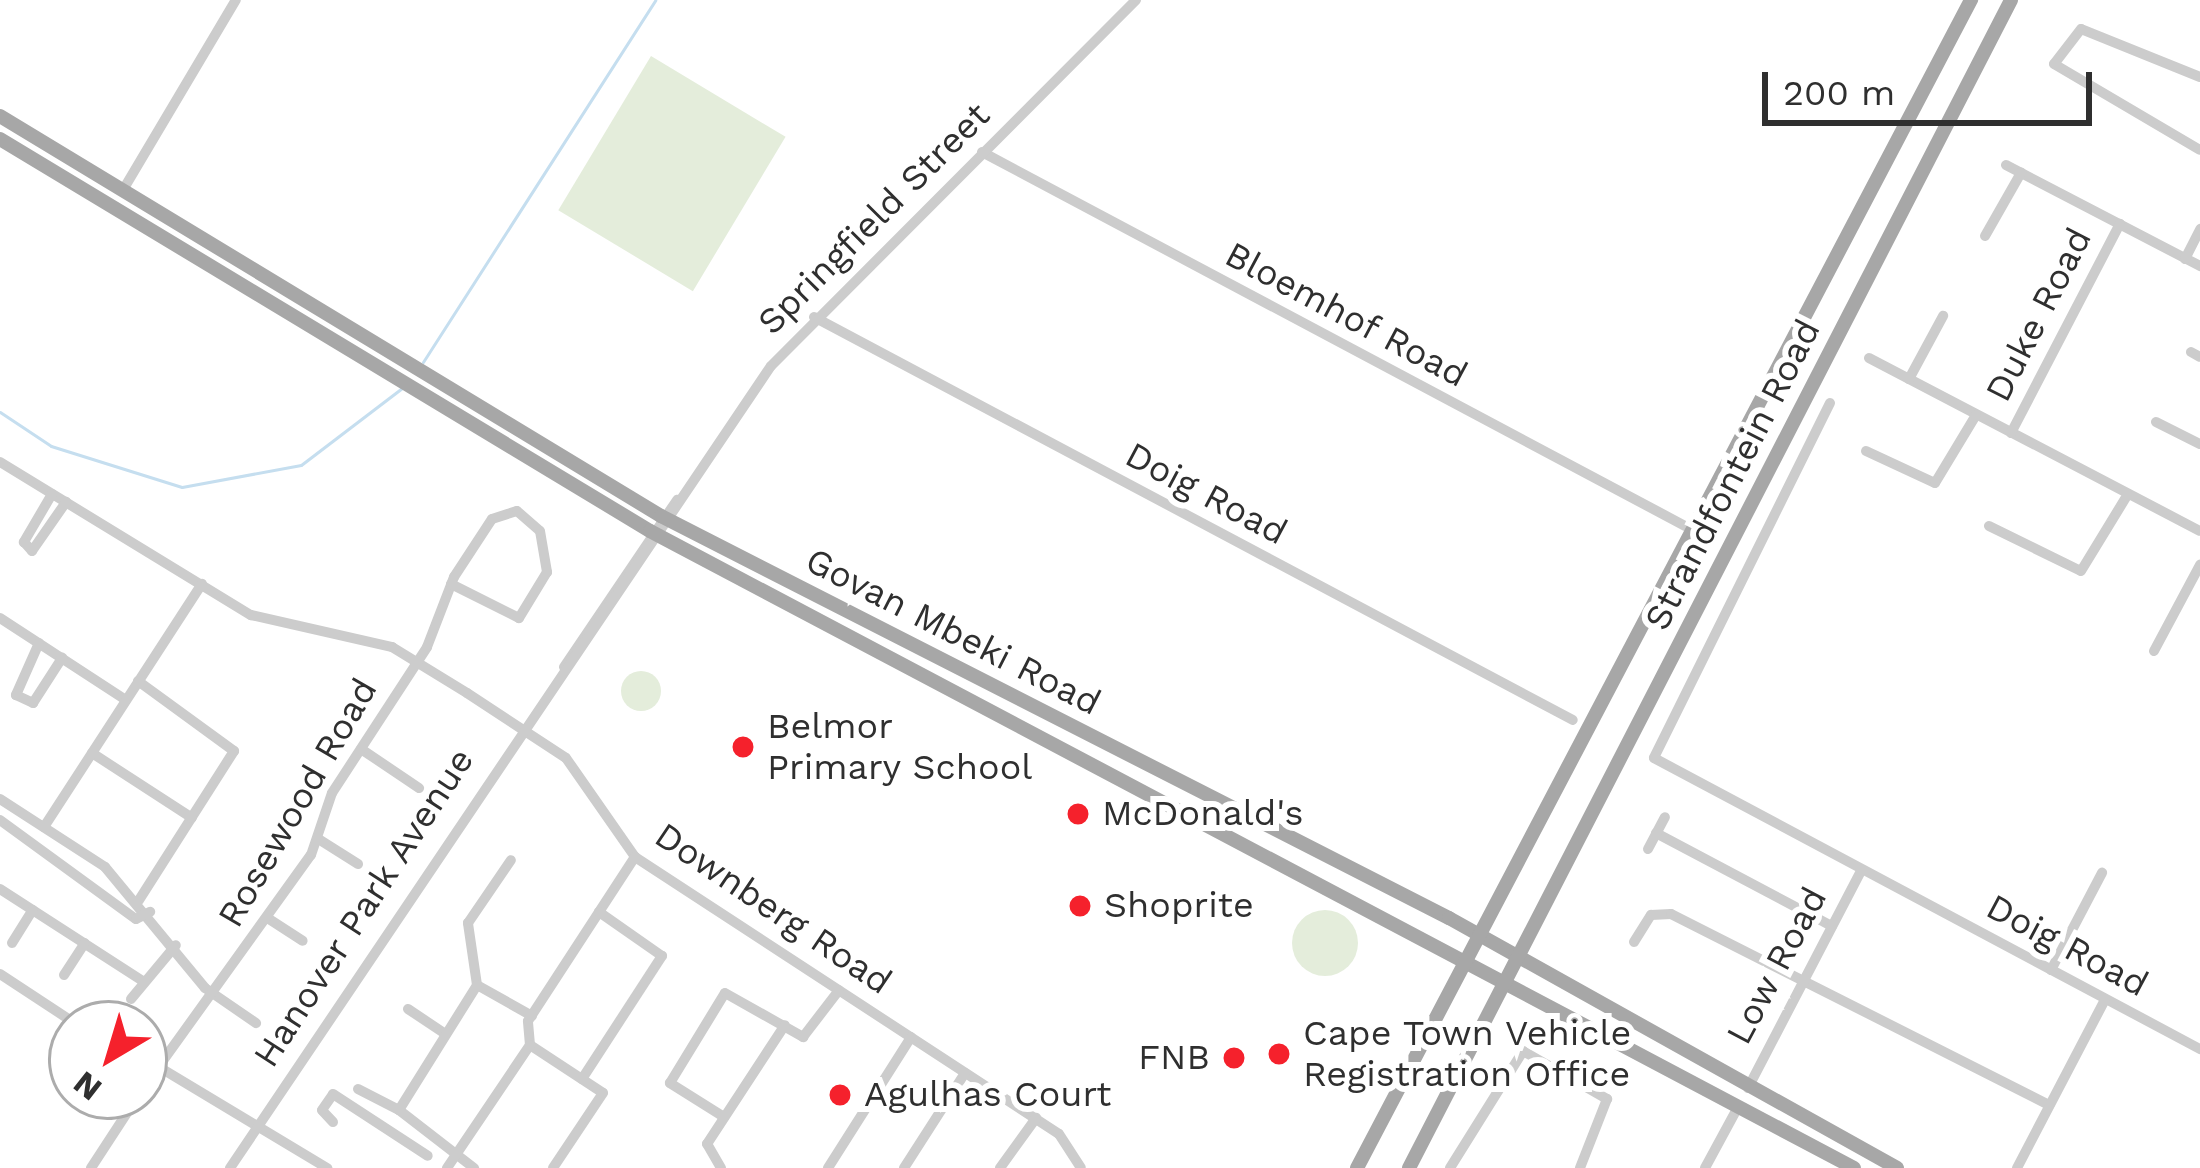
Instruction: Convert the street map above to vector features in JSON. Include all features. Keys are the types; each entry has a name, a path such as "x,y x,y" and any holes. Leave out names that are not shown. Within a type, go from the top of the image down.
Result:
{"main road":[{"name":"Strandfontein Road","path":"1357,1168 1462,952 1685,526 1971,0"},
{"name":"Strandfontein Road","path":"1409,1168 2011,0"},
{"name":"Govan Mbeki Road","path":"0,116 665,518 1473,932 1897,1168"},
{"name":"Govan Mbeki Road","path":"0,139 655,533 1462,952 1854,1168"}],"street":[{"path":"123,190 236,0"},
{"name":"Springfield Street","path":"655,533 814,317 1136,0"},
{"path":"2200,77 2081,29 2054,61 2060,76 2200,149"},
{"name":"Bloemhof Road","path":"982,152 1685,526"},
{"path":"2006,164 2200,266"},
{"path":"1985,236 2021,172"},
{"name":"Duke Road","path":"2012,433 2120,224"},
{"path":"2186,259 2200,230"},
{"path":"1909,379 1943,316"},
{"name":"Doig Road","path":"814,317 1573,720"},
{"path":"1869,358 2200,531"},
{"name":"Doig Road","path":"1830,403 1654,758 1860,873 2200,1049"},
{"path":"1866,451 1935,483 1976,415"},
{"path":"2156,422 2200,444"},
{"name":"Downberg Road","path":"0,462 269,623 416,661 566,758 635,856 1036,1118 1081,1168"},
{"path":"52,494 24,542 32,551 66,502"},
{"path":"1988,526 2081,571 2128,494"},
{"name":"Rosewood Road","path":"168,1049 205,988 269,919 320,840 329,798 416,661 451,584 501,509 540,531 547,572 519,618 451,584"},
{"name":"Hanover Park Avenue","path":"230,1168 518,727 655,533"},
{"path":"2154,651 2200,565"},
{"path":"44,827 202,584"},
{"path":"0,618 126,700"},
{"path":"39,643 16,695 33,703 62,658"},
{"path":"138,681 232,745 140,900"},
{"path":"361,749 419,788"},
{"path":"92,753 192,818"},
{"path":"0,799 140,900 205,988 256,1023"},
{"path":"1648,849 1665,817"},
{"path":"0,820 136,919 149,912"},
{"path":"1656,833 1832,926"},
{"path":"320,840 358,863"},
{"path":"447,1168 530,1045 532,1016 635,856"},
{"path":"399,1110 477,985 468,922 512,860"},
{"name":"Low Road","path":"1748,1088 1860,873"},
{"path":"2051,970 2102,873"},
{"path":"0,889 143,981"},
{"path":"12,943 33,910"},
{"path":"582,1079 662,956 599,912"},
{"path":"1634,942 1651,915 1671,914 2049,1105"},
{"path":"269,919 303,941"},
{"path":"64,975 85,943"},
{"path":"131,999 176,944"},
{"path":"0,974 48,1006"},
{"path":"477,985 532,1016"},
{"path":"724,1118 670,1083 728,992 809,1036 839,990"},
{"path":"2017,1168 2105,1000"},
{"path":"408,1009 444,1033"},
{"path":"721,1168 705,1151 785,1025"},
{"path":"828,1168 911,1037"},
{"path":"530,1045 603,1093 553,1168"},
{"path":"1450,1168 1509,1058 1530,1051 1562,1067 1609,1105 1580,1168"},
{"path":"168,1071 260,1123 326,1168"},
{"path":"904,1168 965,1073"},
{"path":"358,1089 399,1110 414,1128 474,1168"},
{"path":"333,1122 322,1110 333,1094 428,1156"},
{"path":"1705,1168 1738,1107"},
{"path":"1000,1168 1036,1118"},
{"path":"91,1168 122,1120"},
{"path":"406,1141 414,1128"}],"green space":[{"path":"651,56 786,137 693,291 558,210"},
{"path":"641,671 655,677 661,691 655,705 641,711 627,705 621,691 627,677"},
{"path":"1325,910 1348,920 1358,943 1348,966 1325,976 1302,966 1292,943 1302,920"}],"waterway":[{"path":"423,362 655,0"},
{"path":"0,412 51,446 182,487 301,465 402,388"}],"place":[{"name":"Belmor Primary School","path":"743,747"},
{"name":"McDonald's","path":"1078,814"},
{"name":"Shoprite","path":"1080,906"},
{"name":"Cape Town Vehicle Registration Office","path":"1279,1054"},
{"name":"FNB","path":"1234,1058"},
{"name":"Agulhas Court","path":"840,1095"}]}
